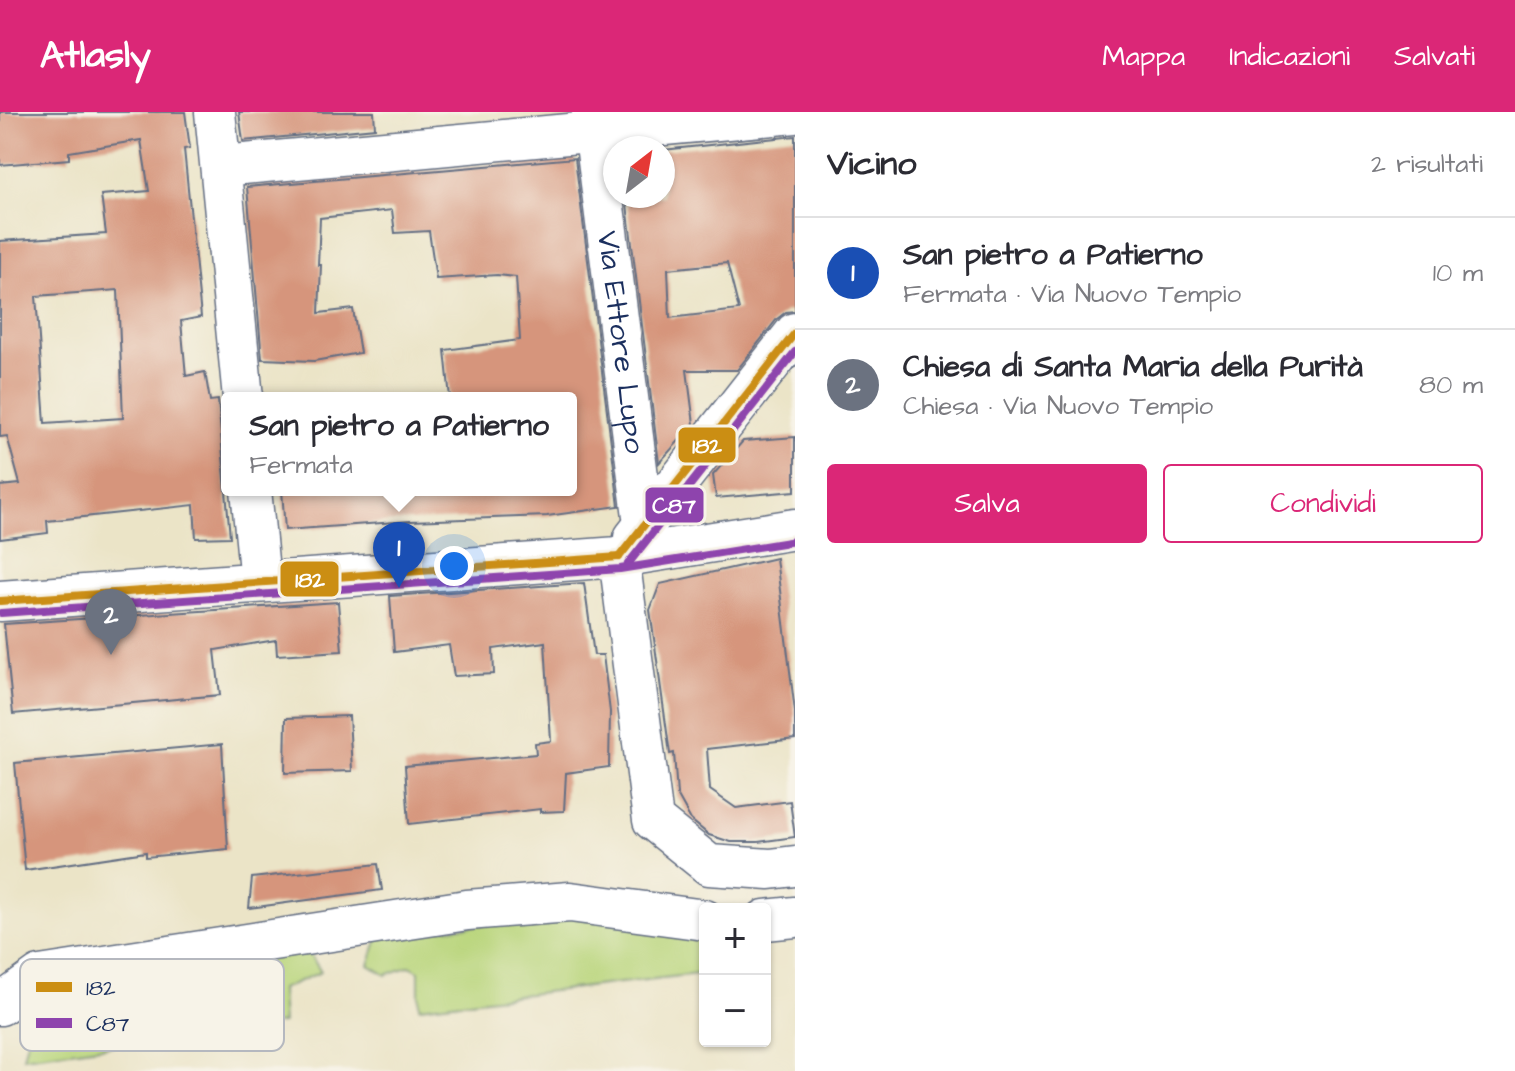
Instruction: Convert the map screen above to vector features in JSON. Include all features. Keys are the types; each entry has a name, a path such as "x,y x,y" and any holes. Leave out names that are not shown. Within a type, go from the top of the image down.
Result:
{"street":[{"path":"215,112 242,392"},
{"path":"222,166 593,122 795,113"},
{"name":"Via Ettore Lupo","path":"593,122 644,524"},
{"path":"795,333 619,557 653,820 709,865 770,869 795,866"},
{"path":"252,496 260,581"},
{"path":"0,601 619,557 795,529"},
{"path":"150,959 467,910 570,902 699,919"},
{"path":"771,919 795,917"},
{"path":"0,1005 20,990"}],"green space":[{"path":"573,916 699,931 699,974 419,1007 419,971 410,966 386,975 369,965 379,935"},
{"path":"305,946 321,972 284,988 284,959 237,959"},
{"path":"24,1051 69,1051 23,1057"}],"building":[{"path":"0,112 185,112 190,148 184,149 201,317 181,321 186,376 205,372 210,401 218,400 221,496 226,496 230,537 196,538 194,505 47,521 48,533 0,539 0,486 20,484 7,436 0,437 0,241 106,234 101,195 149,191 141,140 69,152 69,159 0,165","holes":["118,290 123,418 45,423 36,296"]},
{"path":"239,112 374,112 375,128 243,141"},
{"path":"795,136 795,311 786,312 777,319 737,370 687,370 694,424 659,463 627,208 675,208 675,149","holes":["727,263 739,310 670,318 668,269"]},
{"path":"575,158 619,506 547,516 285,530 282,496 577,496 577,392 449,392 445,350 520,340 516,277 497,275 436,279 429,231 395,233 392,210 320,218 319,313 353,309 360,353 314,361 262,359 247,187"},
{"path":"795,437 795,491 716,498 713,475 743,441"},
{"path":"776,558 795,712 795,739 707,749 710,790 736,808 790,801 795,837 731,842 709,835 691,820 677,795 674,753 670,754 650,610 660,584"},
{"path":"584,583 594,655 603,655 610,712 609,767 566,773 564,811 540,812 540,809 409,824 405,766 536,754 535,743 551,741 545,642 493,649 494,674 454,676 449,645 394,652 390,596"},
{"path":"338,602 342,651 277,655 276,640 215,650 220,695 13,714 4,624"},
{"path":"349,716 352,771 285,773 286,718"},
{"path":"222,744 228,849 146,857 146,852 25,870 15,763"},
{"path":"378,864 382,890 249,908 252,878"}],"transit line":[{"name":"182","path":"619,557 795,333"},
{"name":"C87","path":"628,564 795,352"},
{"name":"C87","path":"1,613 620,569 795,541"},
{"name":"182","path":"0,601 619,557"}],"place":[{"name":"San pietro a Patierno","path":"399,588"},
{"name":"Chiesa di Santa Maria della Purità","path":"111,655"}]}
